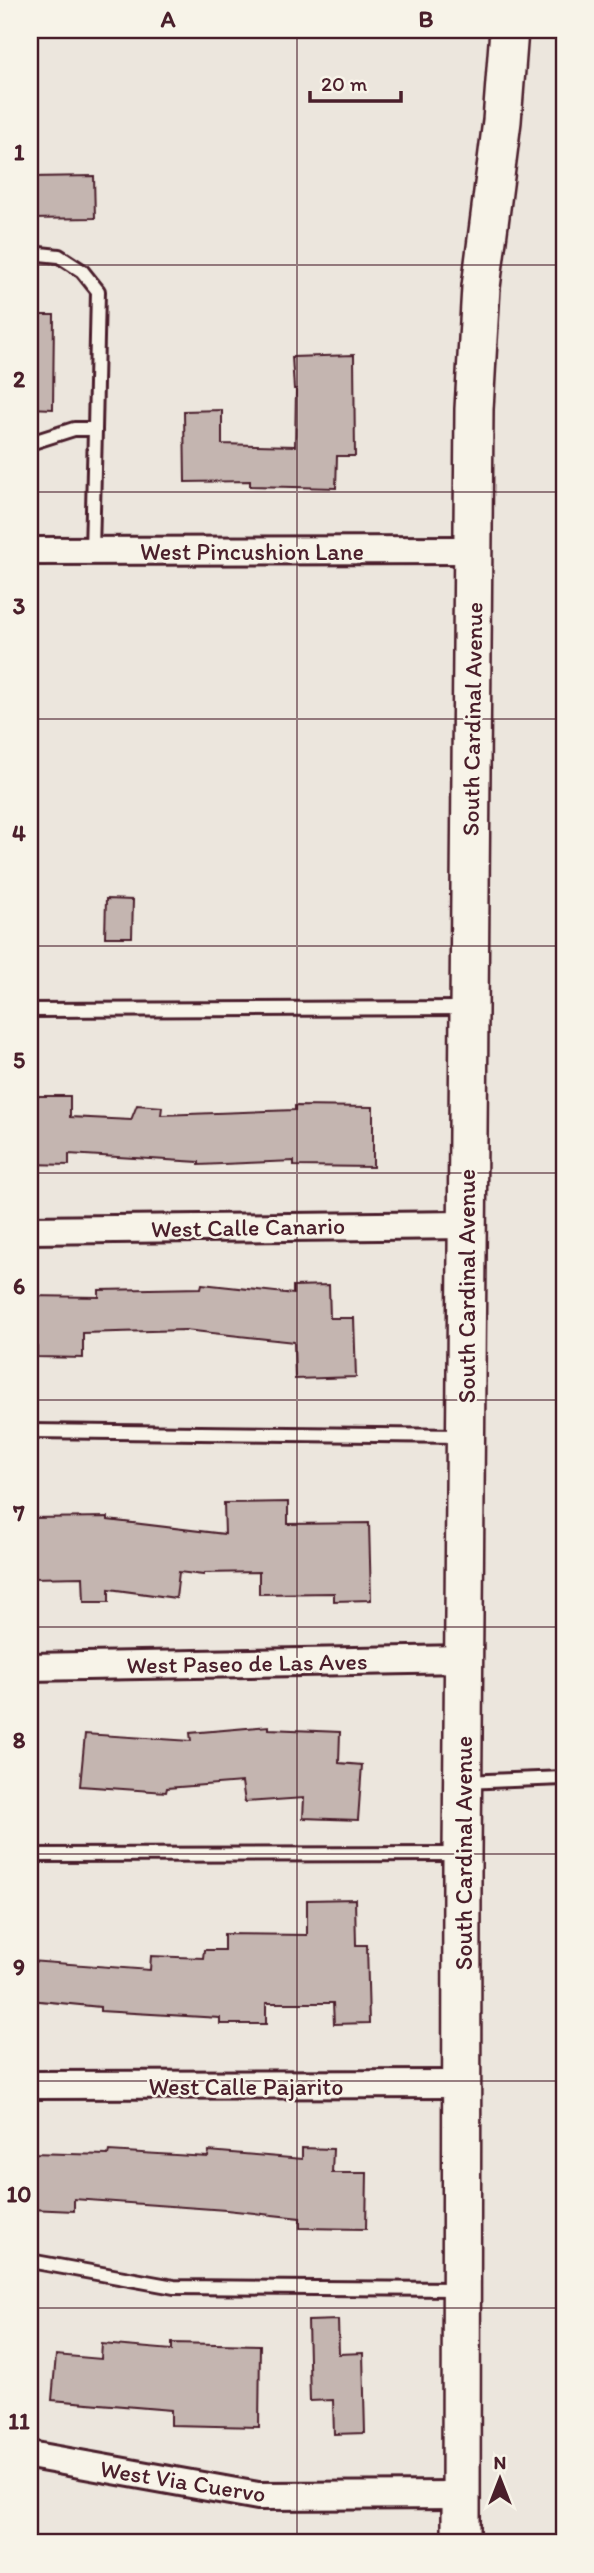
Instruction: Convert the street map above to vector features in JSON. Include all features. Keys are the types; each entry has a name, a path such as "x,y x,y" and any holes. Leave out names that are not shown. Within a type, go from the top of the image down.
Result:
{"main road":[{"name":"South Cardinal Avenue","path":"461,2543 462,1854 474,409 481,287 502,121 509,30"}],"street":[{"name":"West Pincushion Lane","path":"30,551 474,550"},
{"name":"West Calle Canario","path":"30,1230 466,1225"},
{"name":"West Paseo de Las Aves","path":"30,1667 464,1659"},
{"name":"West Calle Pajarito","path":"30,2085 463,2084"},
{"name":"West Via Cuervo","path":"30,2455 258,2496 463,2494"}],"lane":[{"path":"30,253 58,256 82,271 98,291 92,551"},
{"path":"30,443 74,429 95,429"},
{"path":"30,1010 469,1008"},
{"path":"30,1432 465,1436"},
{"path":"464,1782 564,1778"},
{"path":"30,1856 462,1854"},
{"path":"30,2261 174,2287 463,2289"}],"building":[{"path":"94,176 95,218 30,219 30,177"},
{"path":"30,315 54,315 53,409 30,408"},
{"path":"354,355 355,456 337,456 336,488 250,486 250,481 185,482 184,411 222,410 222,444 295,446 296,389 292,357"},
{"path":"106,899 133,900 132,937 105,937"},
{"path":"30,1096 70,1096 70,1117 131,1120 137,1105 162,1107 161,1115 295,1110 295,1106 373,1107 373,1167 294,1166 294,1161 199,1165 199,1162 69,1154 69,1165 30,1164"},
{"path":"202,1284 293,1294 293,1286 329,1285 330,1318 354,1318 356,1377 295,1379 294,1342 185,1330 83,1333 83,1358 37,1357 37,1341 30,1340 30,1296 99,1297 99,1290 201,1288"},
{"path":"288,1502 288,1524 369,1523 371,1600 334,1601 334,1593 259,1594 259,1572 204,1575 179,1572 176,1598 109,1589 109,1602 84,1602 83,1577 30,1578 30,1518 108,1517 108,1520 225,1534 224,1503"},
{"path":"269,1726 269,1729 340,1732 339,1763 362,1765 358,1820 303,1818 304,1798 245,1802 242,1782 167,1788 166,1792 80,1786 85,1734 191,1741 190,1733"},
{"path":"355,1899 356,1945 367,1945 369,2023 334,2024 333,2003 266,2003 266,2024 220,2024 220,2018 100,2011 100,2007 30,2000 30,1961 150,1970 151,1956 203,1958 204,1950 224,1950 224,1934 307,1935 307,1900"},
{"path":"302,2148 333,2149 332,2173 367,2173 366,2229 300,2228 300,2218 74,2199 74,2211 30,2209 30,2153 108,2155 109,2151 208,2157 209,2151 302,2159"},
{"path":"338,2320 339,2354 363,2353 365,2433 334,2434 333,2400 310,2401 308,2321"},
{"path":"172,2343 260,2345 259,2427 171,2425 171,2410 52,2400 56,2355 101,2359 102,2344 172,2350"}]}
